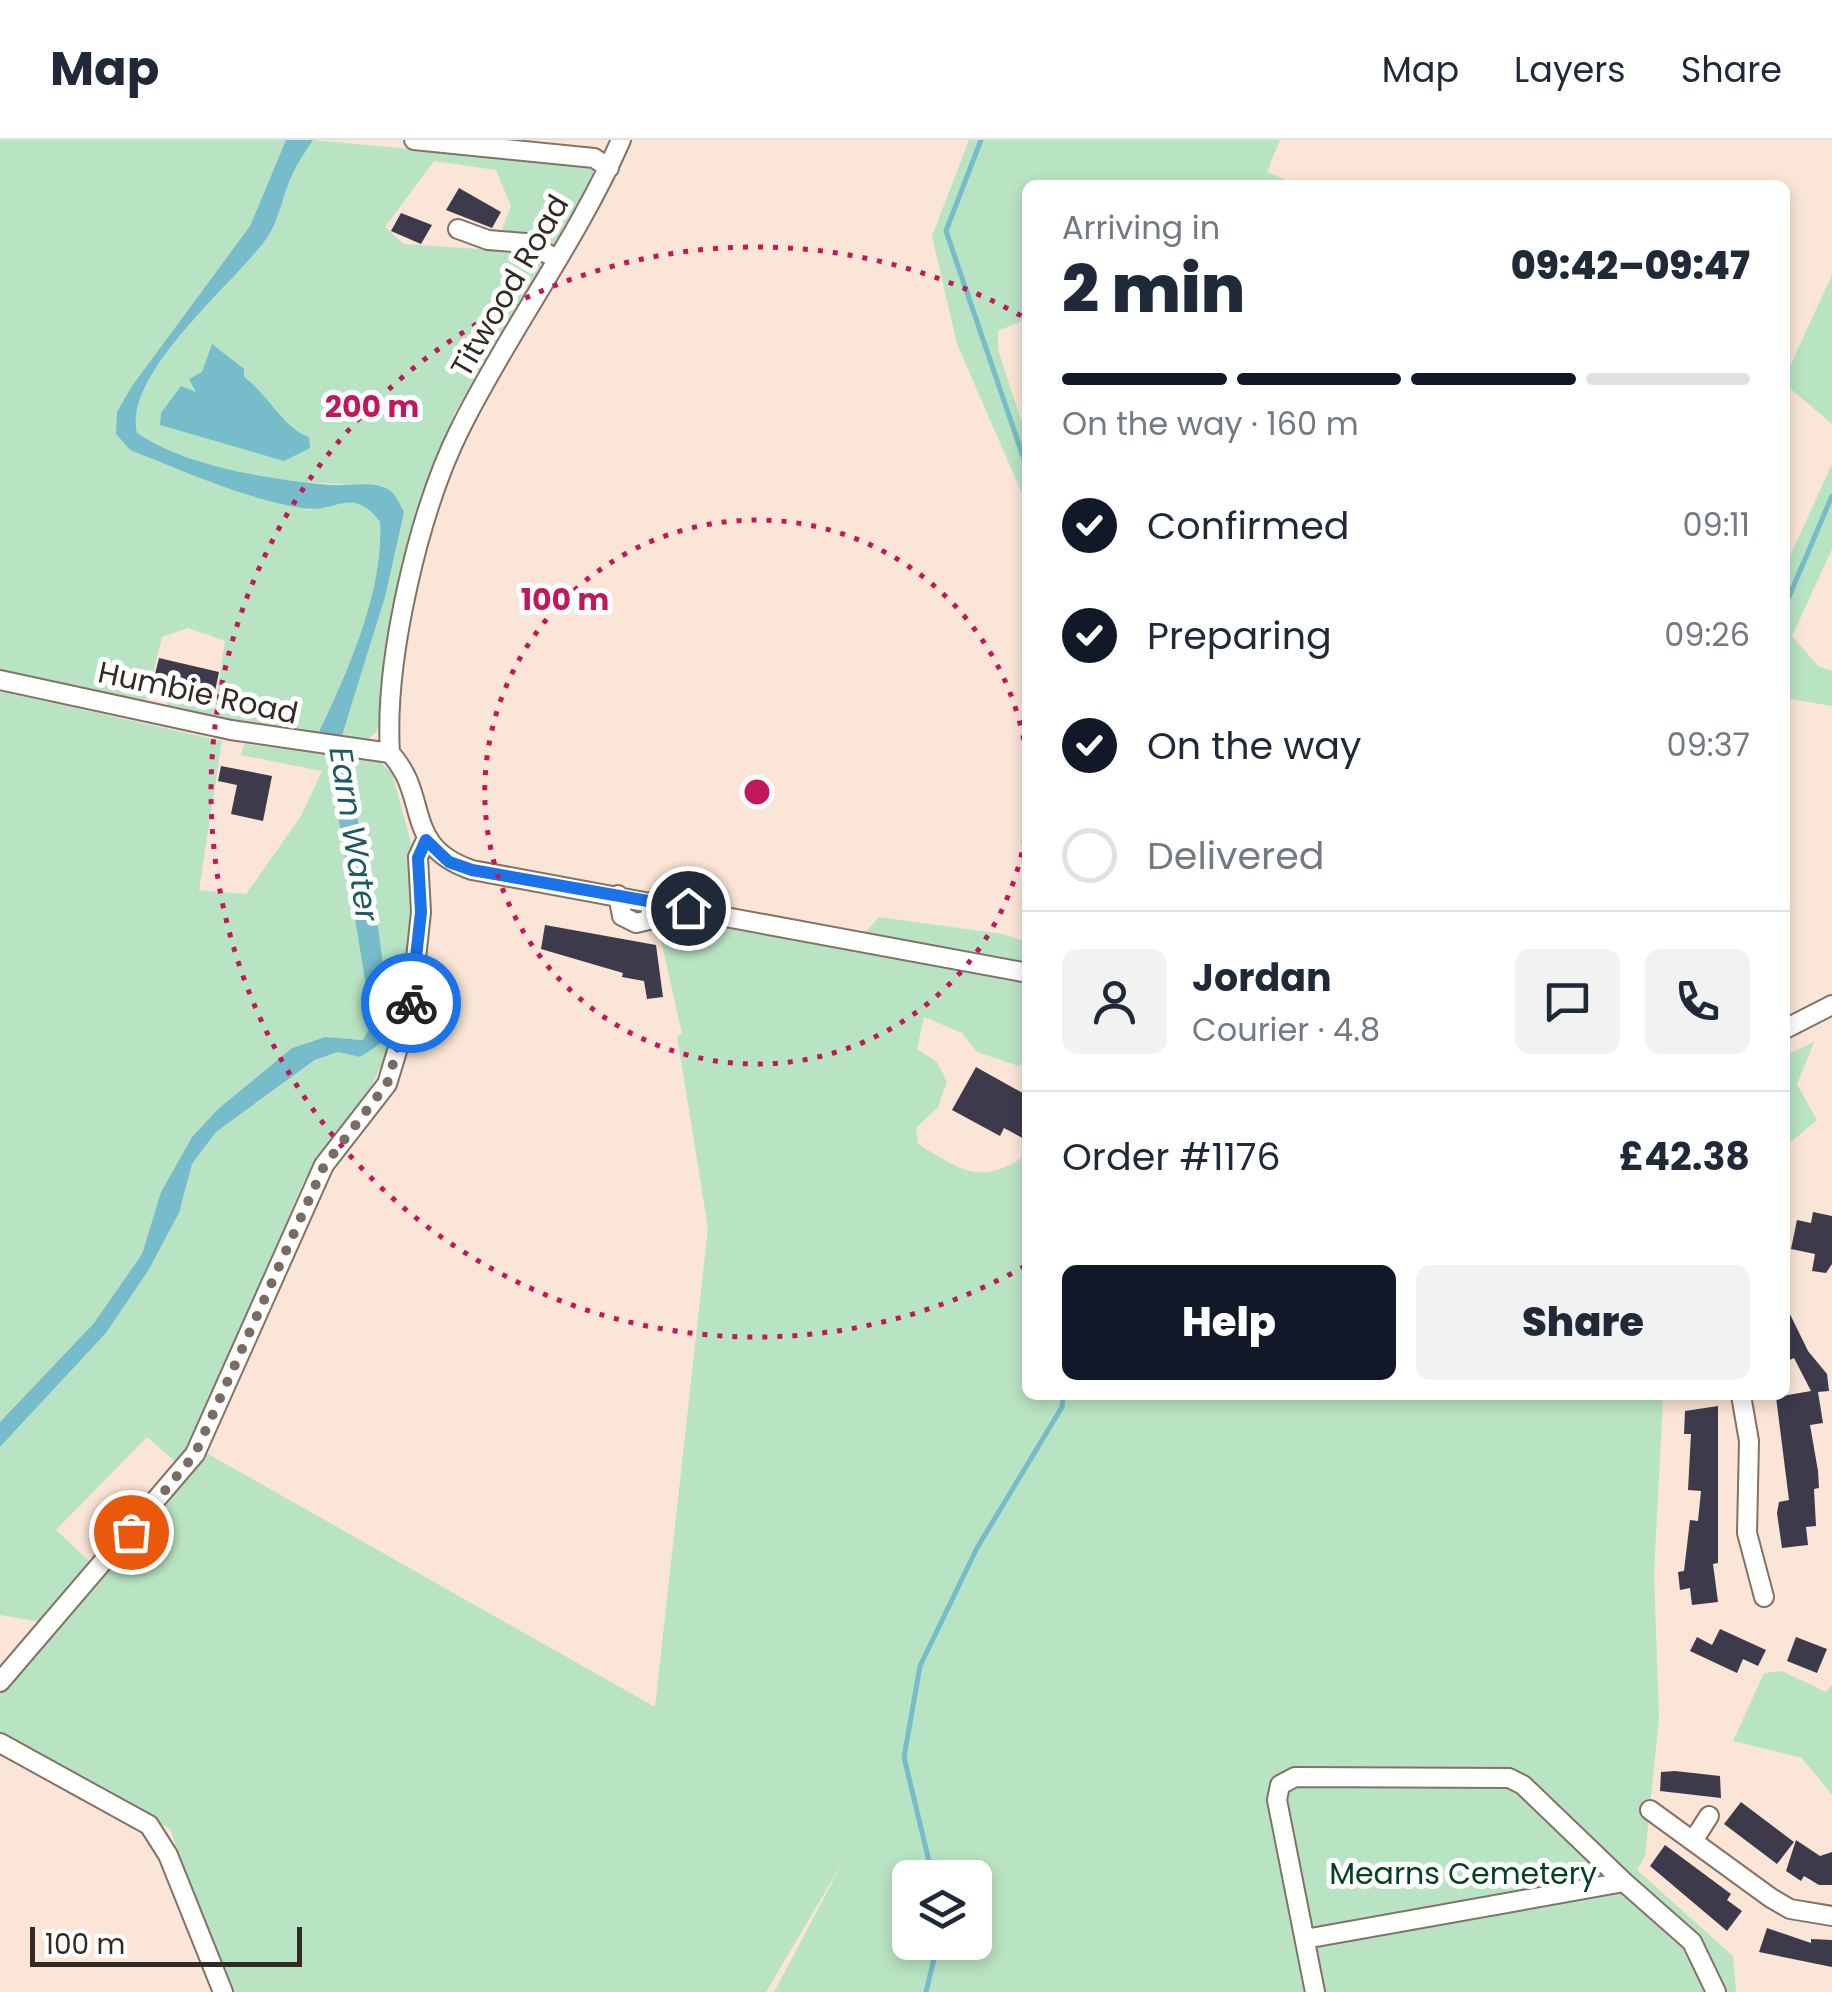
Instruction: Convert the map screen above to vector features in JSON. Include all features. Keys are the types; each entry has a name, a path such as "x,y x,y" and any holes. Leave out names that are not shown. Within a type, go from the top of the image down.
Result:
{"street":[{"path":"414,140 594,158 609,168"},
{"name":"Titwood Road","path":"390,753 389,685 395,644 440,480 459,430 622,140"},
{"path":"458,229 488,240 526,243 558,259"},
{"name":"Humbie Road","path":"0,680 310,744 359,746 390,753"},
{"path":"390,753 406,779 426,840 449,862 472,870 1022,971"},
{"path":"0,1682 195,1454 324,1166 387,1084 410,1004 421,912 418,858 426,840"},
{"path":"1790,1027 1832,1006"},
{"path":"1742,1400 1749,1440 1746,1533 1764,1597"},
{"path":"0,1743 148,1826 168,1855 223,1992"},
{"path":"1315,1992 1277,1800 1280,1785 1295,1776 1509,1778 1692,1942 1716,1992"},
{"path":"1650,1810 1790,1909 1832,1916"},
{"path":"1694,1841 1710,1816"},
{"path":"1305,1939 1624,1882"}],"green space":[{"path":"0,140 286,140 250,226 132,386 116,434 130,450 159,462 309,510 354,500 370,508 380,521 376,576 362,632 317,736 167,707 167,701 215,709 225,641 188,628 162,637 146,702 0,671"},
{"path":"313,140 582,165 599,173 454,414 422,512 385,669 381,717 376,733 366,740 341,739 385,597 403,512 383,486 288,480 223,469 163,448 137,433 137,409 163,357 267,238 293,173","holes":["434,161 496,170 511,206 494,250 404,244 385,227"]},
{"path":"969,140 1280,140 1267,172 1286,180 1022,180 1022,321 998,331 998,350 1022,423 1022,494 957,344 932,236"},
{"path":"1832,275 1832,424 1790,388 1790,366"},
{"path":"1832,464 1832,549 1792,636 1818,666 1832,671 1832,706 1790,699 1790,556"},
{"path":"0,691 222,741 199,890 246,894 301,816 322,771 241,755 244,744 328,754 372,1023 363,1040 325,1037 292,1048 218,1109 192,1137 161,1192 142,1254 94,1323 0,1422"},
{"path":"342,754 380,762 392,773 416,861 412,948 398,1028 371,1087 304,1181 190,1445 177,1463 147,1437 56,1530 89,1561 87,1571 42,1622 0,1615 0,1447 106,1333 148,1271 179,1213 192,1164 216,1132 316,1060 338,1052 360,1057 388,1028 356,803"},
{"name":"Mearns Cemetery","path":"655,913 1022,979 1019,1066 977,1052 962,1033 924,1017 917,1049 937,1062 947,1082 938,1107 916,1128 918,1144 960,1168 996,1170 1022,1158 1022,1400 1663,1400 1654,1574 1659,1718 1645,1856 1637,1870 1733,1956 1736,1992 774,1992 844,1860 766,1992 230,1992 170,1829 0,1734 0,1694 203,1451 655,1707 708,1228 677,1036 682,1034"},
{"path":"879,917 1002,934 1022,940 1022,961 865,933"},
{"path":"1814,1042 1797,1084 1817,1120 1790,1143 1790,1053"},
{"path":"1782,1671 1826,1692 1832,1684 1832,1795 1802,1758 1733,1741 1764,1673"}],"water":[{"path":"286,140 313,140 293,173 271,231 163,357 137,409 137,433 181,455 231,470 331,485 380,486 396,498 404,512 385,597 341,739 317,736 370,604 380,549 380,522 370,511 352,502 302,508 237,491 130,450 116,434 117,412 132,386 250,226"},
{"path":"212,344 244,369 244,377 291,426 309,437 310,448 284,461 160,425 161,413 181,386 196,392 189,379 202,372"},
{"name":"Earn Water","path":"328,754 342,754 366,856 385,985 383,1042 360,1057 338,1052 315,1060 216,1132 192,1164 179,1213 148,1271 106,1333 0,1447 0,1422 94,1323 142,1254 161,1192 192,1137 218,1109 292,1048 325,1037 363,1040 372,1023"}],"building":[{"path":"459,188 501,212 492,228 446,210"},
{"path":"401,213 432,225 421,244 391,231"},
{"path":"159,658 219,672 214,696 153,682"},
{"path":"221,766 272,776 263,821 231,814 237,785 218,781"},
{"path":"545,925 656,945 663,997 647,999 644,981 541,949"},
{"path":"976,1067 1022,1093 1022,1138 1004,1128 1000,1136 952,1110"},
{"path":"1813,1212 1832,1216 1832,1264 1826,1273 1812,1271 1815,1254 1791,1249 1797,1220 1811,1223"},
{"path":"1790,1314 1808,1351 1827,1374 1829,1391 1818,1392 1823,1423 1810,1425 1818,1471 1819,1488 1814,1489 1816,1526 1806,1527 1808,1545 1782,1548 1777,1513 1779,1502 1789,1500 1776,1400 1790,1400 1790,1395 1811,1391 1794,1358 1790,1360"},
{"path":"1718,1406 1718,1563 1713,1564 1718,1602 1692,1605 1690,1588 1680,1590 1678,1572 1684,1571 1690,1520 1698,1521 1701,1491 1688,1490 1691,1434 1684,1434 1685,1411"},
{"path":"1720,1629 1766,1650 1758,1666 1743,1659 1737,1673 1690,1651 1697,1637 1712,1645"},
{"path":"1796,1637 1827,1649 1817,1673 1787,1661"},
{"path":"1661,1772 1720,1776 1721,1798 1660,1791"},
{"path":"1741,1802 1794,1842 1777,1864 1724,1824"},
{"path":"1796,1840 1820,1856 1832,1852 1832,1885 1819,1885 1804,1876 1801,1881 1786,1871"},
{"path":"1665,1845 1731,1894 1727,1900 1742,1911 1727,1931 1650,1866"},
{"path":"1767,1928 1811,1943 1811,1939 1832,1940 1832,1967 1759,1952"}],"waterway":[{"path":"981,140 946,231 1022,453"},
{"path":"1790,594 1832,496"},
{"path":"929,1860 904,1757 920,1666 977,1548 1063,1400"},
{"path":"926,1992 934,1960"}],"way so far":[{"path":"131,1532 195,1454 324,1166 387,1084 397,1061 411,1003"}],"route":[{"path":"411,1003 421,912 418,858 426,840 449,862 472,870 688,908"}]}
